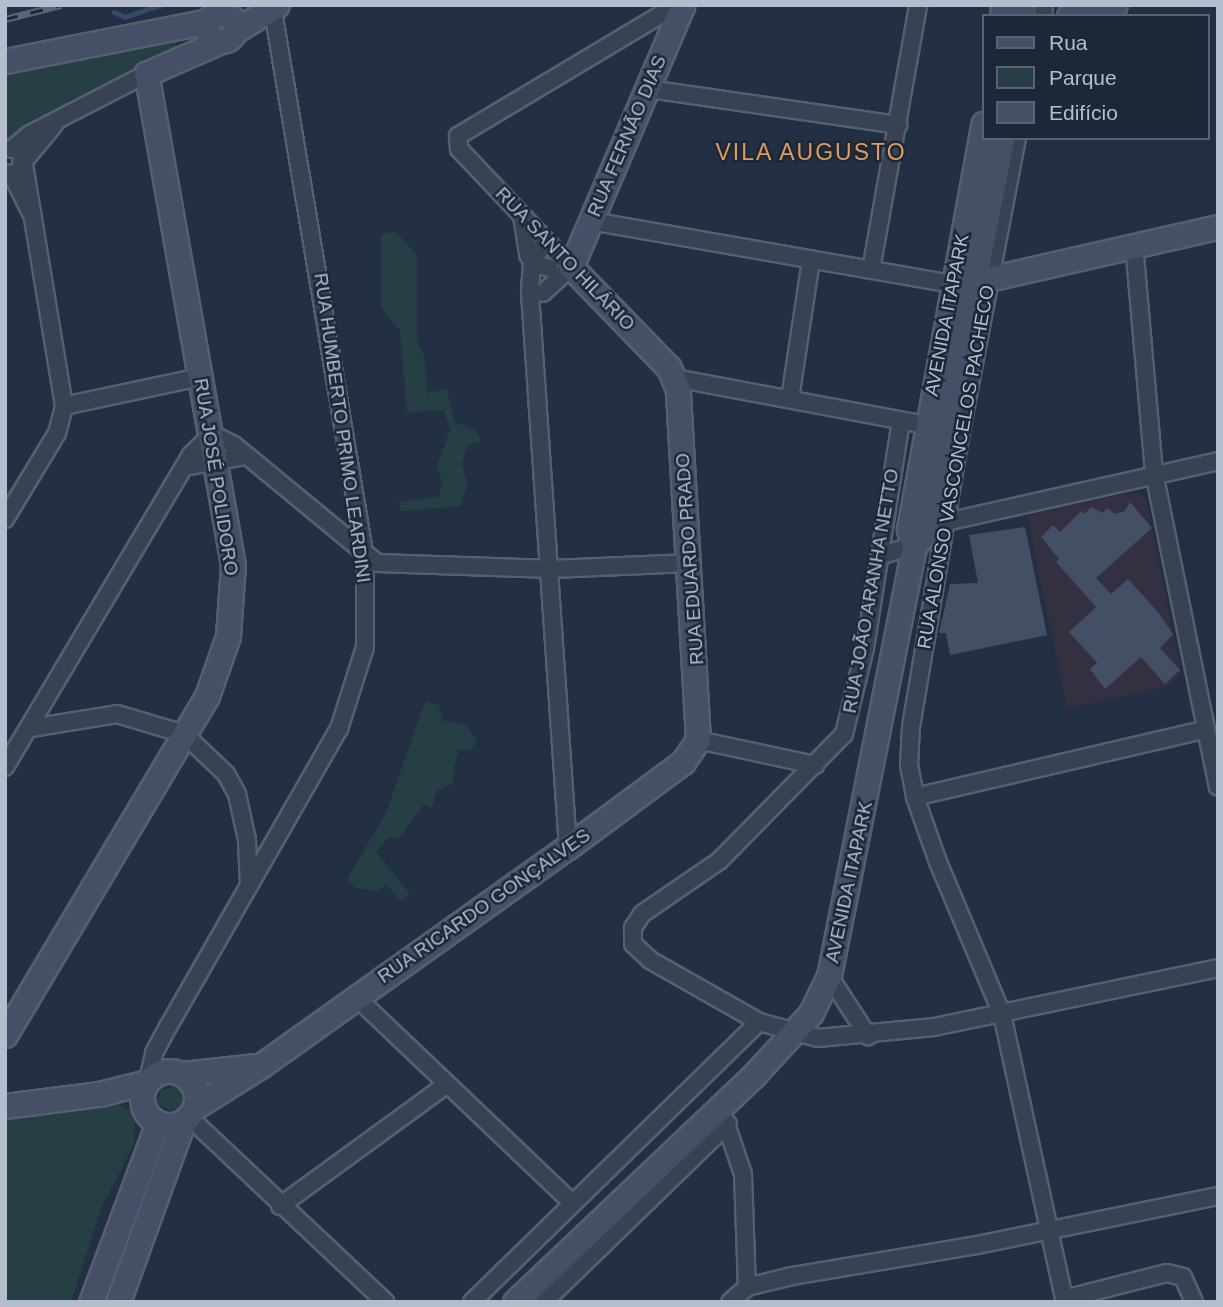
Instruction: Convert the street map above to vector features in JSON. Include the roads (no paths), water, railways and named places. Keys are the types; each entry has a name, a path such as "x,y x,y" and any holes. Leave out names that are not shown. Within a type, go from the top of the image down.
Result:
{"street":[{"name":"RUA FERNÃO DIAS","path":"560,263 591,221 649,89 680,5"},
{"name":"RUA SANTO HILÁRIO","path":"675,378 560,263 546,241 459,149 456,140 472,125 680,5"},
{"path":"871,270 918,5"},
{"path":"1077,14 1115,5"},
{"path":"5,519 57,433 64,405 33,218 12,166 55,123 146,74 218,28 270,6"},
{"name":"RUA HUMBERTO PRIMO LEARDINI","path":"156,1077 249,885 351,702 365,647 365,557 270,6"},
{"path":"5,61 156,30 218,28"},
{"name":"RUA JOSÉ POLIDORO","path":"7,1027 184,734 220,666 234,597 212,434 146,74"},
{"path":"649,89 898,125"},
{"path":"971,284 962,268 970,192 982,129"},
{"name":"AVENIDA ITAPARK","path":"515,1302 723,1117 811,1013 829,976 914,547 925,532 971,284 1002,140"},
{"name":"RUA ALONSO VASCONCELOS PACHECO","path":"971,284 1016,140"},
{"path":"522,216 532,262 530,293 535,328 552,569 568,847"},
{"path":"591,221 871,270 971,284 1134,244 1218,227"},
{"path":"532,262 546,241"},
{"path":"1134,244 1154,473 1203,730 1218,787"},
{"path":"790,399 811,260"},
{"path":"532,262 560,263 543,293 535,328"},
{"path":"64,405 200,377"},
{"path":"675,378 945,429"},
{"name":"RUA EDUARDO PRADO","path":"675,378 691,562 698,740"},
{"name":"RUA JOÃO ARANHA NETTO","path":"901,421 854,706 844,734 728,854 642,914 633,928 633,944 650,961 759,1022 793,1034 868,1036 1002,1014 1218,968"},
{"name":"RUA ALONSO VASCONCELOS PACHECO","path":"945,429 946,522 911,727 909,765 915,797 1002,1014 1064,1301"},
{"path":"5,767 31,728 184,467 212,434 245,456 365,557 393,566 552,569 691,562"},
{"path":"184,467 245,456"},
{"path":"879,556 914,547 946,522 1154,473 1218,461"},
{"path":"31,728 117,715 184,734 226,774 237,794 247,841 249,885"},
{"path":"915,797 1203,730"},
{"path":"698,740 815,765"},
{"name":"RUA RICARDO GONÇALVES","path":"189,1115 568,847 683,762 698,740"},
{"path":"829,976 868,1036"},
{"path":"356,997 572,1203"},
{"path":"472,1302 759,1022"},
{"name":"RUA RICARDO GONÇALVES","path":"5,1106 99,1094 156,1077 262,1065"},
{"path":"118,1302 196,1092 156,1077 146,1112 158,1123"},
{"path":"280,1206 446,1085"},
{"path":"158,1123 189,1115"},
{"path":"189,1115 280,1206 385,1302"},
{"path":"544,1302 723,1117 743,1174 747,1287"},
{"path":"90,1302 158,1123"},
{"path":"730,1302 747,1287 1048,1231 1218,1196"},
{"path":"107,1256 131,1267"},
{"path":"1064,1301 1167,1273 1183,1277 1194,1302"}],"waterway":[{"path":"114,12 125,17 160,5"}],"railway":[{"path":"5,19 61,5"}],"district":[{"name":"VILA AUGUSTO","path":"811,152"}]}
